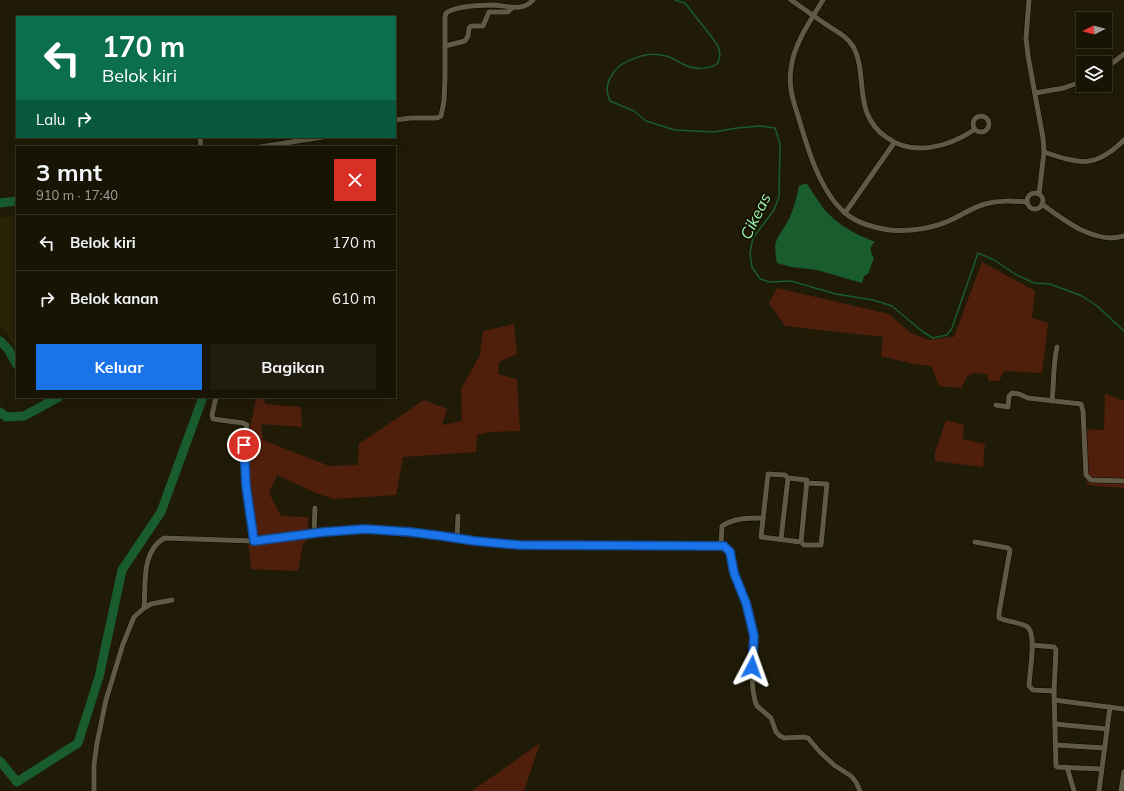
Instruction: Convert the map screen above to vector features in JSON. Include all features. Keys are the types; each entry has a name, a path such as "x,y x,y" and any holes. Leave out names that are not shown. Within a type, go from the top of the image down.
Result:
{"street":[{"path":"396,120 437,118 441,116 444,101 444,46 446,13 464,7 494,6 512,8 525,6 533,0"},
{"path":"791,0 838,31 854,47 859,66 866,112 876,129 894,143 911,148 931,147 954,141 974,130"},
{"path":"823,0 793,57 790,78 791,90 801,126 818,174 831,196 846,213 870,226 890,230 917,229 943,223 986,204 1004,201 1027,202"},
{"path":"1027,202 1030,207 1035,209 1039,208 1042,204 1042,198 1039,194 1044,152 1042,127 1028,56 1026,38 1029,0"},
{"path":"444,46 465,41 468,36 469,28 471,26 484,26 490,12 508,12 512,8"},
{"path":"1112,63 1124,54"},
{"path":"1035,93 1064,88 1076,84"},
{"path":"266,146 317,138"},
{"path":"1044,152 1070,160 1086,162 1105,156 1124,140"},
{"path":"846,213 894,143"},
{"path":"1027,202 1030,195 1034,193 1039,194"},
{"path":"1042,204 1079,228 1094,235 1108,238 1124,236"},
{"path":"1052,401 1054,360 1057,347"},
{"path":"996,405 1008,407 1009,396 1012,393 1028,398 1079,403 1082,407 1086,470 1088,478 1091,480 1124,482"},
{"path":"216,398 212,415 213,419 243,423 247,425 244,445 244,463 254,541"},
{"path":"801,542 806,483 807,480 788,478 785,475 768,474 761,537 801,542 804,544 821,545 827,484 806,483"},
{"path":"781,540 788,478"},
{"path":"314,533 316,508"},
{"path":"457,538 458,516"},
{"path":"721,546 722,526 744,518 763,518"},
{"path":"144,608 146,567 150,553 156,542 164,538 254,541 314,533 365,529 418,533 475,541 519,545 724,546 730,552 734,573 746,603 754,636 752,670 753,690 757,706 771,718 776,732 780,736 784,738 808,738 834,765 851,776 856,782 860,791"},
{"path":"975,542 1010,550 999,618 1027,626 1030,629 1032,634 1032,645 1029,686 1033,690 1054,691"},
{"path":"94,791 94,765 106,700 123,644 134,617 151,604 172,600"},
{"path":"1032,645 1050,645 1056,650 1054,691 1056,766 1101,769"},
{"path":"1054,700 1124,709"},
{"path":"1099,791 1110,707"},
{"path":"1055,724 1107,729"},
{"path":"1056,745 1105,748"},
{"path":"1067,767 1074,791"},
{"path":"1122,791 1124,774"}],"shaded area":[{"path":"807,184 819,202 837,222 851,231 875,242 871,249 874,258 868,274 864,276 862,283 817,270 791,267 777,263 775,249 777,240 789,219 799,186"},
{"path":"16,216 16,350 7,333 0,327 0,217"},
{"path":"982,262 1035,291 1032,318 1048,323 1042,373 1004,371 999,381 989,381 987,374 975,373 968,375 961,388 939,386 931,366 914,364 881,356 883,337 785,326 769,303 777,288 889,314 911,333 929,340 954,337"},
{"path":"514,324 517,354 499,362 498,374 517,379 520,431 490,432 477,435 476,452 403,457 396,495 334,499 316,493 277,475 269,493 281,516 308,517 308,539 303,544 298,571 251,569 248,538 254,538 246,447 256,398 264,398 265,404 301,407 302,427 261,424 263,440 329,466 358,465 359,444 424,400 447,409 442,425 462,421 461,389 480,355 483,331"},
{"path":"1105,394 1124,401 1124,488 1087,485 1082,429 1104,430"},
{"path":"946,420 964,425 963,439 985,444 983,467 935,461 935,453"},
{"path":"540,743 524,791 472,791"}],"waterway":[{"name":"Cikeas","path":"675,0 685,3 718,46 720,54 718,63 706,68 697,68 687,66 670,57 658,54 637,57 616,69 610,78 608,85 607,91 609,98 610,101 634,111 646,121 675,130 714,132 760,126 775,128 780,144 779,197 774,210 753,238 750,253 752,267 760,279 770,282 791,281 836,294 873,300 892,306 923,332 933,338 947,335 952,328 978,253 994,260 1015,274 1034,283 1050,284 1082,296 1097,306 1124,331"},
{"path":"0,203 16,201"},
{"path":"0,341 8,349 16,363"},
{"path":"0,412 6,417 24,416 57,398"},
{"path":"0,761 17,782 78,743 99,677 122,570 161,512 203,398"}],"route":[{"path":"244,445 243,450 246,486 254,541 324,532 365,529 410,532 475,541 519,545 724,546 730,552 734,573 746,603 754,636 752,667"}]}
